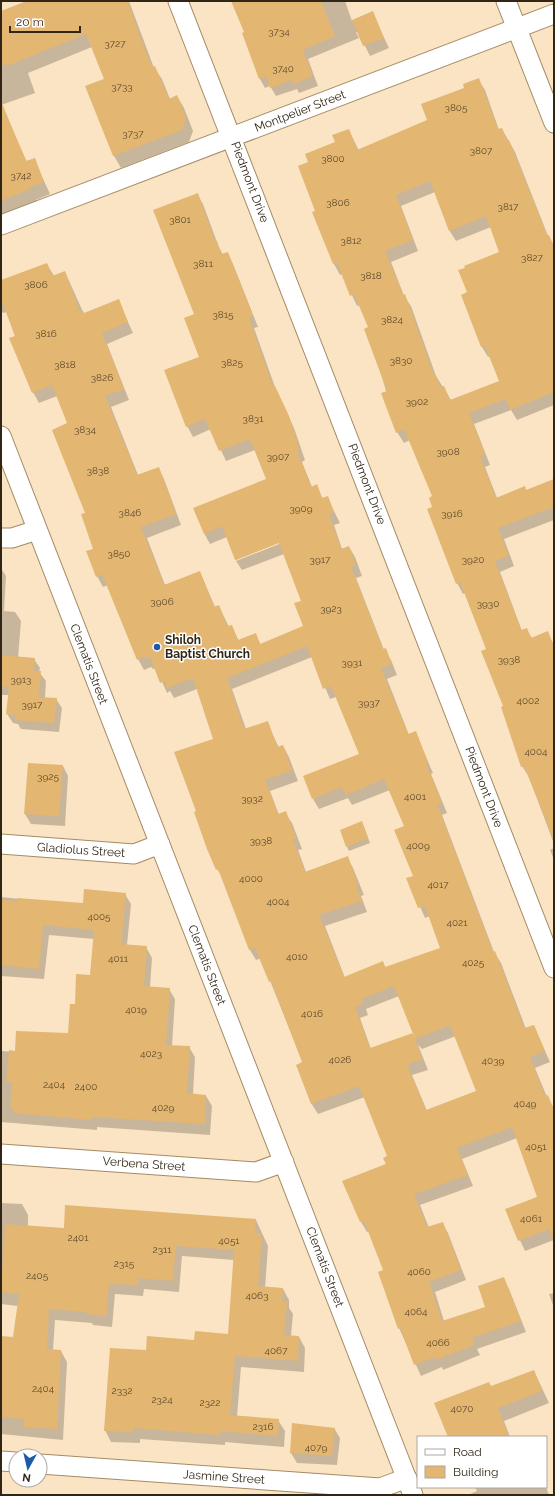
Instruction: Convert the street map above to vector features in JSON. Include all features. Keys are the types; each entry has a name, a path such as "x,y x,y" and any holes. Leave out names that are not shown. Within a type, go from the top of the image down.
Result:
{"street":[{"name":"Piedmont Drive","path":"178,1 554,968"},
{"path":"506,1 554,123"},
{"name":"Montpelier Street","path":"1,225 554,14"},
{"name":"Clematis Street","path":"1,436 410,1486"},
{"path":"1,538 12,538 37,530"},
{"name":"Gladiolus Street","path":"1,844 134,854 160,844"},
{"name":"Verbena Street","path":"1,1154 256,1172 284,1162"},
{"name":"Jasmine Street","path":"48,1465 380,1488 410,1486"}],"building":[{"path":"27,1 128,1 152,67 155,66 169,99 177,95 186,118 182,130 113,156 85,86 104,79 86,34 7,66 6,64 1,66 1,11"},
{"path":"231,1 321,1 335,36 303,50 313,76 293,84 292,80 270,88 266,76 259,79 242,33 244,32"},
{"path":"373,11 384,38 363,46 352,20"},
{"path":"479,78 498,129 502,128 507,141 509,140 547,235 549,235 554,247 554,392 510,410 506,399 469,413 485,454 480,456 496,498 525,486 526,490 554,479 554,507 498,528 509,556 495,561 521,630 527,628 531,638 548,631 554,647 553,838 524,766 521,767 501,707 503,706 481,651 486,649 460,582 456,584 427,509 432,507 429,498 432,496 404,429 396,433 381,393 387,391 364,329 368,327 354,294 350,296 337,263 333,264 312,212 315,211 298,166 308,162 305,154 335,142 332,135 349,129 357,150 427,120 421,104 464,88 463,84","holes":["430,181 449,231 486,216 499,252 464,266 465,268 458,270 467,292 461,295 481,347 485,346 499,381 450,400 444,386 440,387 434,372 433,373 405,294 403,295 385,251 413,240 396,195"]},
{"path":"1,101 26,161 35,158 44,182 1,201"},
{"path":"198,193 215,241 217,241 221,254 228,252 253,316 249,318 273,387 275,386 289,416 300,450 297,451 311,487 317,484 322,498 328,496 334,512 329,515 341,549 349,546 356,565 351,567 383,649 386,648 392,664 381,668 408,734 416,731 428,762 426,763 442,802 437,804 493,952 495,951 524,1028 534,1025 545,1051 530,1057 545,1096 548,1095 554,1110 554,1237 552,1237 549,1229 518,1241 505,1209 537,1197 512,1127 457,1148 468,1175 414,1194 427,1227 443,1222 461,1270 429,1282 442,1321 485,1307 478,1286 504,1277 521,1321 472,1338 474,1345 436,1360 435,1357 414,1365 400,1328 398,1329 378,1272 383,1270 364,1221 360,1222 342,1181 386,1164 383,1158 387,1156 359,1086 311,1104 296,1065 302,1062 271,981 269,982 255,948 249,950 218,869 216,870 207,849 194,812 196,811 174,752 213,739 193,678 167,688 165,681 160,683 150,657 146,659 145,656 137,660 102,574 96,577 86,551 93,549 81,514 85,513 52,430 67,423 52,385 32,393 9,338 15,336 1,299 1,280 47,263 52,276 65,271 80,312 83,311 84,313 119,299 128,322 102,333 124,389 105,396 137,475 159,467 176,514 141,527 164,585 200,571 214,607 219,605 227,626 232,625 238,640 256,633 260,644 303,626 294,603 301,601 279,543 235,560 222,526 204,534 193,508 266,479 250,439 219,451 205,419 186,427 164,370 199,357 184,318 194,314 153,210","holes":["307,646 323,689 331,686 359,754 303,776 312,799 342,787 346,795 384,779 404,826 394,830 413,876 406,878 418,908 425,906 440,948 385,967 383,961 344,977 319,915 362,901 348,856 305,872 293,840 296,838 286,811 278,814 265,780 292,770 283,745 277,747 268,721 244,729 227,678","394,986 413,1033 370,1048 355,1007 363,1004 361,999","450,1025 476,1091 426,1110 407,1065 422,1059 415,1039"]},
{"path":"1,655 35,658 34,671 41,671 39,697 57,698 54,723 15,720 15,715 6,714 9,687 1,686"},
{"path":"28,763 63,765 59,816 24,814"},
{"path":"362,821 368,838 346,847 340,830"},
{"path":"84,889 126,893 121,944 147,946 144,986 170,988 166,1045 190,1046 187,1093 206,1095 205,1124 92,1117 92,1120 13,1113 14,1107 10,1107 12,1082 6,1082 9,1050 15,1051 16,1031 68,1033 70,1004 75,1004 76,974 90,975 94,930 43,925 39,969 1,965 1,900 17,901 17,898 83,903"},
{"path":"65,1205 256,1219 255,1233 262,1233 258,1286 283,1288 282,1302 287,1302 284,1335 299,1336 298,1361 235,1356 230,1415 279,1419 278,1436 219,1431 219,1435 134,1428 134,1432 104,1431 110,1348 146,1350 147,1336 194,1340 195,1331 228,1334 234,1250 176,1246 173,1281 138,1278 138,1285 109,1284 106,1316 86,1314 86,1312 49,1309 47,1349 61,1350 57,1429 24,1427 24,1419 1,1417 1,1336 13,1337 19,1294 1,1292 5,1224 64,1228"},
{"path":"534,1370 542,1391 498,1408 509,1436 448,1436 434,1403 489,1382 491,1386"},
{"path":"292,1423 335,1428 332,1456 290,1453"}],"place":[{"name":"Shiloh Baptist Church","path":"157,647"}]}
